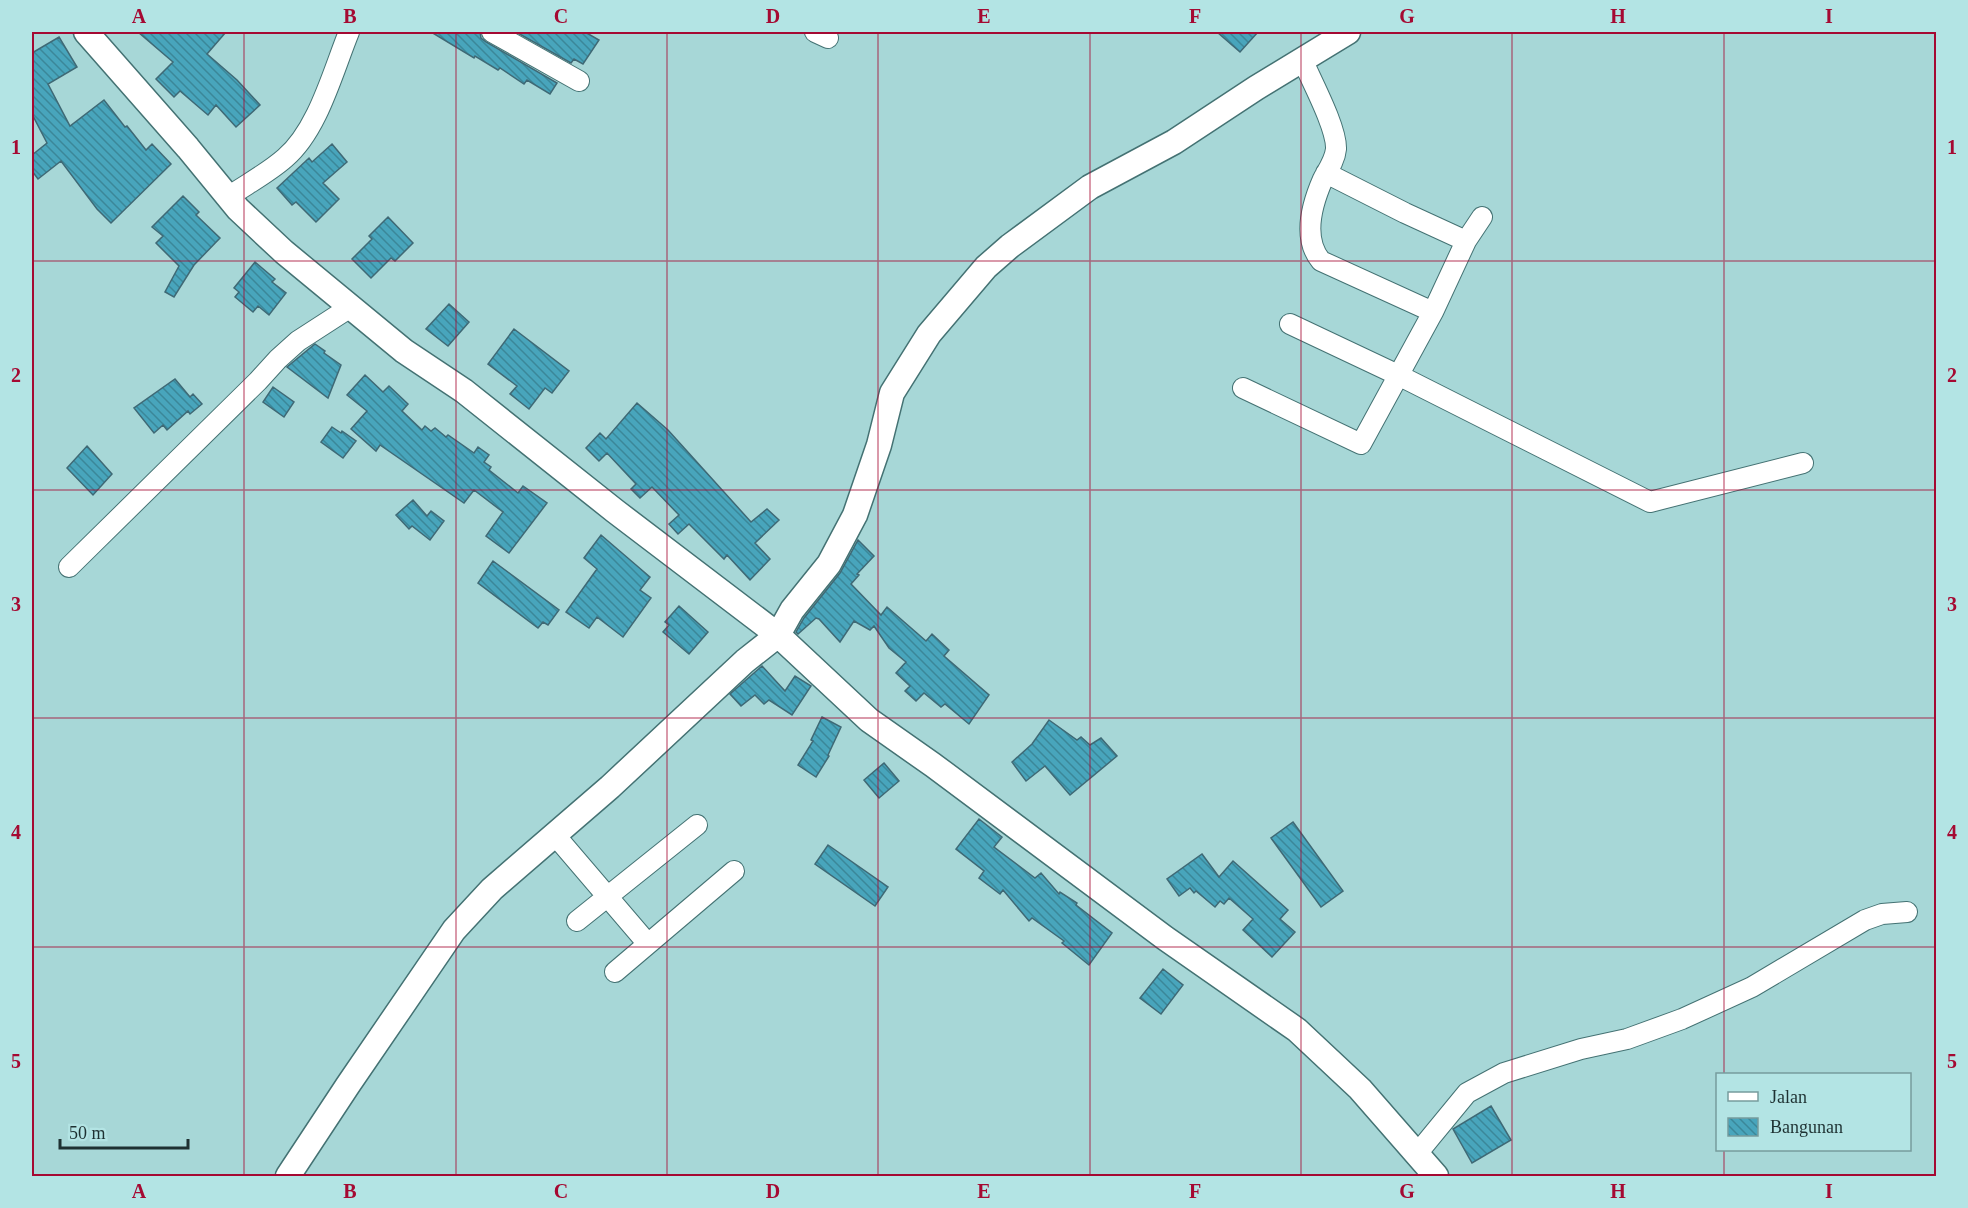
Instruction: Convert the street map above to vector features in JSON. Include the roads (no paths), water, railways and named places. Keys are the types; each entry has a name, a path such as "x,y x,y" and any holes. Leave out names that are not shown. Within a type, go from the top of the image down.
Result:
{"street":[{"path":"86,32 228,197 284,252 349,308 404,351 464,391 615,511 778,635 868,720 933,765 1165,938 1297,1030 1360,1089 1436,1176"},
{"path":"228,197 286,158 299,143 315,117 349,32"},
{"path":"492,32 579,81"},
{"path":"288,1176 454,930 492,890 610,787 745,661 778,635 792,610 829,564 855,515 879,445 892,393 897,384 929,334 986,267 1090,187 1174,142 1348,32"},
{"path":"1302,59 1335,141 1333,159 1320,187 1311,216 1310,238 1314,252 1321,261 1433,312"},
{"path":"1326,173 1467,242"},
{"path":"1243,388 1361,444 1433,312 1467,242 1482,218"},
{"path":"69,567 278,359 298,341 349,308"},
{"path":"1290,324 1398,375 1650,502 1803,462"},
{"path":"577,921 698,825"},
{"path":"554,834 648,944"},
{"path":"615,972 734,871"},
{"path":"1416,1155 1467,1093 1504,1073 1581,1049 1627,1040 1682,1019 1752,987 1865,920 1907,912"}]}
